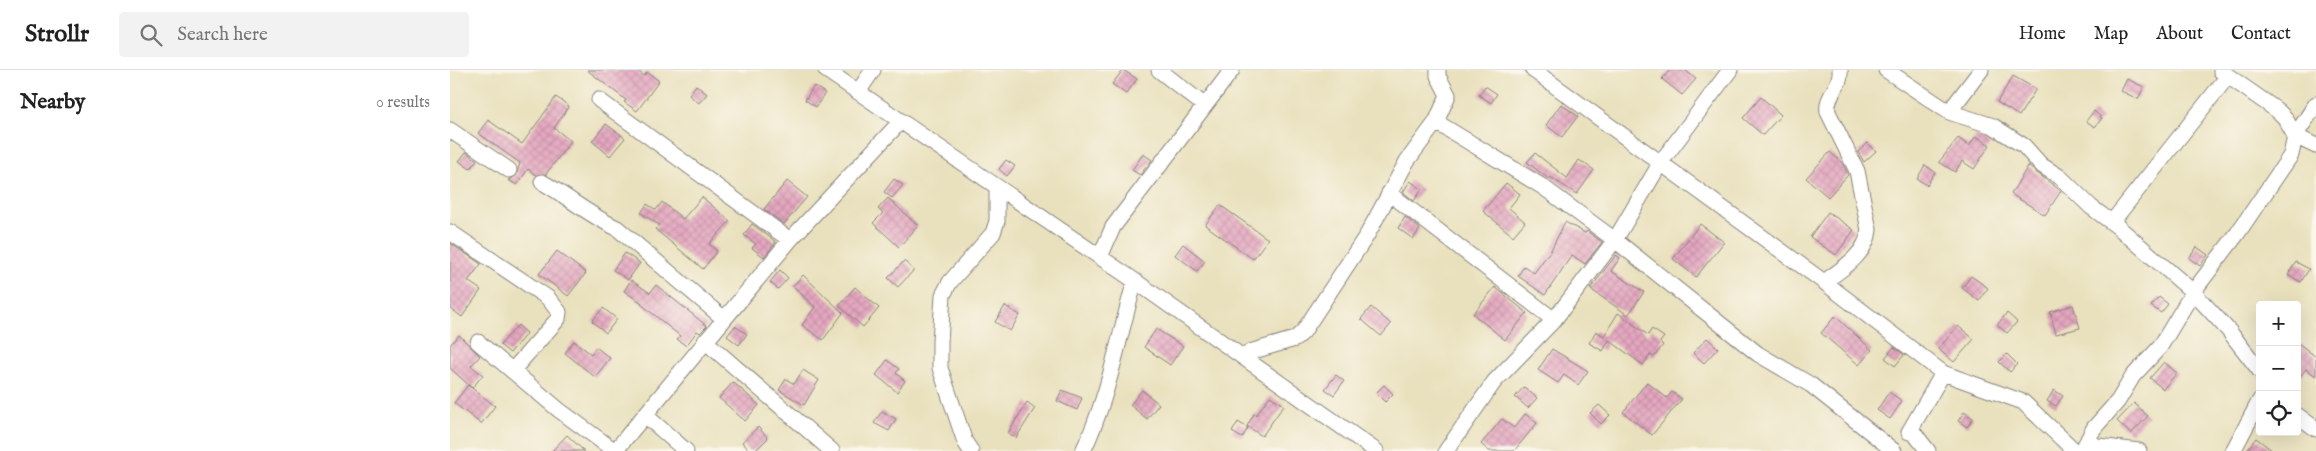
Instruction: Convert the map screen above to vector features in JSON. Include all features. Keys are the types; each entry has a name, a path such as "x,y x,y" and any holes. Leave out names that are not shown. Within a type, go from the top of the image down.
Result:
{"street":[{"path":"826,70 1136,281 1376,451"},
{"path":"858,92 873,70"},
{"path":"1159,70 1204,106"},
{"path":"1100,257 1113,227 1232,70"},
{"path":"1248,361 1250,352 1295,339 1303,332 1367,234 1411,154 1436,122 1448,95 1438,76 1438,70"},
{"path":"1533,70 1824,282 1943,373 2022,402 2081,448 2139,451"},
{"path":"1446,451 1494,382 1554,320 1615,240 1661,162 1712,97 1730,70"},
{"path":"1824,282 1850,263 1869,238 1857,171 1828,112 1828,102 1841,76 1840,70"},
{"path":"1886,70 1949,112 1993,126 2024,146 2041,165 2060,177 2091,207 2112,222 2193,292 2229,331 2256,366"},
{"path":"1949,112 1981,70"},
{"path":"2112,222 2224,73 2278,111 2285,118 2295,136 2316,146"},
{"path":"599,100 790,240"},
{"path":"2081,448 2094,428 2118,401 2133,376 2160,347 2193,292 2231,242 2289,158 2295,136 2316,104"},
{"path":"478,342 559,410 615,451 790,240 901,121"},
{"path":"1436,122 1542,187 1615,240 1758,354 1811,385 1894,451 1908,432 1943,373"},
{"path":"450,130 509,170"},
{"path":"2289,158 2316,152"},
{"path":"542,182 571,198 602,221 617,228 724,319"},
{"path":"971,451 965,442 940,368 943,295 950,282 993,233 997,220 997,187"},
{"path":"1389,193 1554,320"},
{"path":"450,232 548,298 559,312 558,319 512,371"},
{"path":"1083,451 1104,398 1123,320 1136,281"},
{"path":"705,341 832,451"},
{"path":"2233,451 2256,408"},
{"path":"645,415 686,451"},
{"path":"2301,417 2316,429"},
{"path":"1908,432 1914,432 1928,451"}],"building":[{"path":"587,70 637,70 644,76 647,72 659,81 637,111 624,102 626,100"},
{"path":"1123,70 1137,79 1126,94 1112,84"},
{"path":"1670,70 1685,70 1696,79 1682,95 1662,79"},
{"path":"2013,76 2036,89 2019,116 1997,102"},
{"path":"2127,79 2144,87 2138,99 2121,91"},
{"path":"696,85 707,94 699,103 689,95"},
{"path":"814,86 825,93 816,107 805,100"},
{"path":"1485,86 1497,94 1491,103 1479,95"},
{"path":"556,97 569,106 554,128 571,141 546,174 536,175 528,169 517,185 508,180 516,176 520,163 478,133 488,120 522,144"},
{"path":"1761,97 1781,115 1763,135 1743,118"},
{"path":"1561,104 1578,116 1562,137 1546,125"},
{"path":"2094,111 2102,118 2095,127 2086,121"},
{"path":"606,124 625,138 610,156 592,141"},
{"path":"1976,136 1990,145 1974,169 1962,161 1955,172 1939,162 1958,138 1969,146"},
{"path":"1868,143 1876,151 1864,162 1858,152"},
{"path":"466,152 477,160 470,169 459,161"},
{"path":"1830,152 1843,164 1848,175 1828,197 1806,178"},
{"path":"1535,153 1567,178 1579,160 1594,170 1577,194 1550,177 1549,179 1527,162"},
{"path":"1143,154 1152,160 1140,175 1132,170"},
{"path":"1006,160 1015,166 1007,176 999,169"},
{"path":"1925,165 1935,172 1927,185 1917,179"},
{"path":"2028,166 2061,191 2045,215 2011,194"},
{"path":"894,179 903,185 892,198 884,192"},
{"path":"787,181 807,197 784,224 764,209"},
{"path":"1410,181 1422,189 1414,201 1403,192"},
{"path":"1506,183 1520,194 1509,208 1525,222 1513,236 1483,211"},
{"path":"702,197 730,221 709,244 717,251 703,269 655,229 659,225 641,213 647,204 656,210 662,202 683,219"},
{"path":"888,198 918,226 899,247 873,223 883,213 878,209"},
{"path":"1220,205 1268,239 1253,259 1205,225"},
{"path":"1828,212 1854,230 1836,255 1810,237"},
{"path":"1405,217 1420,229 1413,239 1398,228"},
{"path":"1565,222 1585,233 1587,231 1602,242 1585,264 1572,255 1545,295 1518,276 1524,266 1534,273 1551,250"},
{"path":"752,224 776,242 764,257 752,248 756,244 744,235"},
{"path":"1700,224 1724,242 1696,277 1673,259"},
{"path":"450,243 481,264 468,281 481,290 462,317 450,308"},
{"path":"1183,244 1205,261 1197,271 1175,255"},
{"path":"2197,247 2208,255 2200,266 2189,258"},
{"path":"557,251 586,273 568,296 539,274"},
{"path":"625,253 640,263 628,280 613,270"},
{"path":"1616,255 1620,258 1611,271 1644,292 1628,315 1590,289"},
{"path":"904,261 914,270 898,287 888,278"},
{"path":"2296,262 2309,269 2301,282 2288,275"},
{"path":"780,270 788,278 778,289 770,282"},
{"path":"803,275 843,313 823,340 802,325 815,307 793,286"},
{"path":"1971,276 1988,288 1979,301 1962,288"},
{"path":"631,280 650,293 656,285 707,326 700,333 697,331 686,346 677,339 680,336 642,303 624,291"},
{"path":"855,287 879,308 863,327 839,306"},
{"path":"1495,287 1527,313 1505,340 1473,314"},
{"path":"2159,297 2168,304 2161,313 2151,306"},
{"path":"2073,305 2080,328 2056,334 2050,312"},
{"path":"1005,306 1020,315 1010,331 995,322"},
{"path":"1371,307 1391,324 1381,336 1361,319"},
{"path":"603,308 617,319 606,333 592,321"},
{"path":"1618,313 1648,335 1652,329 1664,337 1660,342 1663,345 1654,357 1650,355 1643,365 1609,340 1603,351 1589,343 1596,331 1604,336"},
{"path":"2007,313 2017,322 2007,333 1997,325"},
{"path":"1835,316 1872,350 1859,365 1821,333"},
{"path":"518,325 527,333 510,353 500,345"},
{"path":"735,326 747,334 739,345 727,336"},
{"path":"1958,326 1974,339 1954,362 1938,349"},
{"path":"1156,329 1183,346 1170,365 1144,347"},
{"path":"459,335 480,356 471,366 483,375 472,388 450,368 450,345"},
{"path":"1707,338 1718,348 1704,363 1693,353"},
{"path":"574,341 591,354 596,347 610,358 595,377 565,353"},
{"path":"2301,345 2316,357 2316,376 2306,369 2301,375"},
{"path":"1894,347 1904,355 1895,366 1885,358"},
{"path":"1552,349 1588,371 1578,385 1564,375 1558,383 1538,370"},
{"path":"2007,354 2017,364 2010,372 1999,362"},
{"path":"887,360 899,369 896,373 905,381 897,392 876,375"},
{"path":"2164,362 2177,373 2163,389 2150,378"},
{"path":"803,370 819,380 804,405 779,390 786,379 794,384"},
{"path":"1336,375 1344,381 1334,395 1325,389"},
{"path":"733,382 759,405 745,421 719,398"},
{"path":"1647,382 1667,398 1672,392 1682,399 1652,435 1623,412"},
{"path":"468,385 495,406 481,424 454,403"},
{"path":"1384,385 1393,394 1385,402 1376,393"},
{"path":"1524,387 1537,398 1528,408 1515,397"},
{"path":"1062,390 1082,398 1077,410 1057,401"},
{"path":"1142,390 1159,404 1147,419 1130,405"},
{"path":"2054,390 2063,396 2056,406 2047,401"},
{"path":"1889,392 1902,401 1890,419 1877,410"},
{"path":"1270,396 1284,405 1262,436 1247,426 1254,414 1256,415"},
{"path":"1027,402 1035,408 1016,438 1008,433"},
{"path":"2134,403 2148,416 2131,434 2117,421"},
{"path":"1599,405 1610,415 1601,424 1590,413"},
{"path":"882,411 896,419 889,431 874,423"},
{"path":"1964,412 1973,418 1967,427 1958,421"},
{"path":"1525,414 1537,423 1514,451 1489,451 1481,444 1502,419 1514,428"},
{"path":"1238,422 1248,428 1242,438 1232,432"},
{"path":"758,427 768,438 755,451 750,451 742,442"},
{"path":"567,435 584,451 552,451"},
{"path":"2256,438 2273,451 2246,451"}]}
